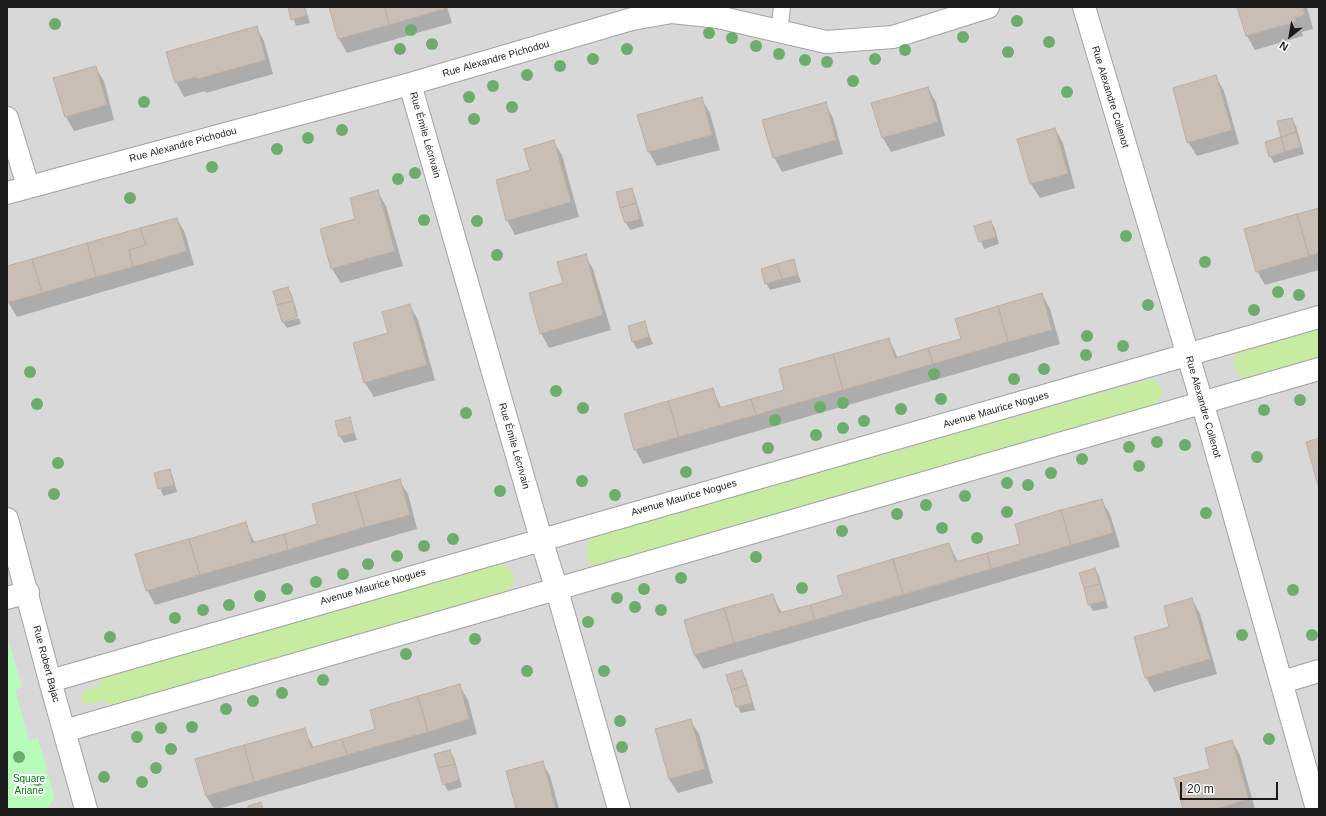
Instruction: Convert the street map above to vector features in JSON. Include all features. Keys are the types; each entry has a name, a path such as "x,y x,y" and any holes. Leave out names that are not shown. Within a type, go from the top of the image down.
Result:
{"street":[{"name":"Rue Alexandre Pichodou","path":"7,193 28,186 410,84 632,19 672,12 718,17 826,42 894,37 988,7"},
{"name":"Rue Alexandre Collenot","path":"1084,7 1203,404 1317,809"},
{"name":"Rue Émile Lécrivain","path":"410,84 557,590 618,809"},
{"path":"7,118 28,186"},
{"name":"Avenue Maurice Nogues","path":"50,681 1319,317"},
{"path":"64,731 1203,404 1319,369"},
{"name":"Rue Robert Bajac","path":"7,519 86,809"},
{"path":"7,598 28,592"},
{"path":"1282,682 1319,670"}],"lane":[{"path":"779,32 782,7"}],"shaded area":[{"path":"7,7 1319,7 1319,809 7,809"}],"green space":[{"path":"1319,329 1319,359 1246,378 1238,374 1234,368 1235,358 1242,351"},
{"path":"1153,378 1158,382 1163,393 1156,405 609,562 594,564 590,562 587,557 587,545 591,539 596,536"},
{"path":"495,565 507,566 514,575 513,586 507,592 108,706 106,700 91,704 84,703 81,699 83,691 101,684 100,678"},
{"name":"Square Ariane","path":"7,635 22,687 15,690 29,740 38,738 54,795 53,800 47,809 7,809"}],"building":[{"path":"288,7 304,7 307,15 291,20"},
{"path":"329,7 385,7 389,25 338,39"},
{"path":"385,7 444,7 445,9 389,25"},
{"path":"1237,7 1303,7 1305,15 1295,18 1296,22 1246,36"},
{"path":"257,26 266,60 197,79 196,77 175,83 166,52"},
{"path":"96,66 107,105 65,117 53,78"},
{"path":"1216,75 1232,130 1187,143 1173,88"},
{"path":"928,87 938,122 882,138 871,103"},
{"path":"702,97 712,135 648,152 637,115"},
{"path":"826,102 836,140 773,158 762,120"},
{"path":"1292,118 1296,132 1281,137 1277,121"},
{"path":"1055,128 1068,174 1030,184 1017,139"},
{"path":"1296,132 1301,147 1285,152 1281,137"},
{"path":"1281,137 1285,152 1269,157 1265,142"},
{"path":"554,140 571,202 506,221 496,180 530,170 524,149"},
{"path":"632,188 636,203 620,208 616,192"},
{"path":"378,190 395,251 331,269 320,229 355,219 350,198"},
{"path":"636,203 640,219 625,223 620,208"},
{"path":"1319,208 1319,253 1309,256 1297,214"},
{"path":"1297,214 1309,256 1256,272 1244,229"},
{"path":"177,218 187,251 133,267 129,250 146,245 140,228"},
{"path":"991,221 996,237 979,242 974,226"},
{"path":"140,228 146,245 129,250 133,267 96,277 87,243"},
{"path":"87,243 96,277 42,293 32,259"},
{"path":"586,254 603,315 540,334 529,293 563,283 557,262"},
{"path":"32,259 42,293 7,303 7,266"},
{"path":"794,259 798,275 782,279 777,264"},
{"path":"777,264 782,279 765,284 761,269"},
{"path":"288,287 293,301 277,305 273,291"},
{"path":"1042,293 1052,330 1008,342 998,306"},
{"path":"293,301 297,317 282,322 277,305"},
{"path":"410,304 427,365 364,383 353,343 388,333 382,312"},
{"path":"998,306 1008,342 933,364 928,348 961,339 955,319"},
{"path":"645,321 649,337 632,342 628,326"},
{"path":"889,338 895,358 928,348 933,364 843,390 833,354"},
{"path":"833,354 843,390 756,415 751,399 784,390 779,369"},
{"path":"713,388 719,408 751,399 756,415 679,437 668,401"},
{"path":"668,401 679,437 634,450 624,414"},
{"path":"350,417 354,433 339,437 335,421"},
{"path":"1319,438 1319,484 1318,485 1306,442"},
{"path":"170,469 174,485 158,489 154,473"},
{"path":"400,479 410,515 365,527 355,492"},
{"path":"355,492 365,527 288,550 284,534 317,524 312,504"},
{"path":"1102,499 1113,533 1071,545 1061,510"},
{"path":"1061,510 1071,545 991,569 987,553 1020,544 1015,524"},
{"path":"246,522 252,543 284,534 288,550 200,575 189,539"},
{"path":"189,539 200,575 146,591 135,554"},
{"path":"949,543 955,562 987,553 991,569 903,594 893,559"},
{"path":"893,559 903,594 815,620 810,605 843,595 837,576"},
{"path":"1095,568 1100,584 1084,588 1079,573"},
{"path":"1100,584 1105,601 1088,605 1084,588"},
{"path":"773,594 779,613 810,605 815,620 734,643 724,608"},
{"path":"1192,598 1210,659 1145,678 1134,637 1169,627 1164,606"},
{"path":"724,608 734,643 694,655 684,620"},
{"path":"742,670 747,685 731,690 726,675"},
{"path":"460,684 469,719 428,732 418,696"},
{"path":"747,685 752,703 736,707 731,690"},
{"path":"418,696 428,732 347,755 342,739 375,729 370,710"},
{"path":"691,719 705,769 669,779 655,729"},
{"path":"305,728 311,748 342,739 347,755 254,782 244,745"},
{"path":"1232,740 1249,799 1216,809 1183,809 1174,778 1210,769 1205,748"},
{"path":"244,745 254,782 206,796 195,759"},
{"path":"450,750 455,764 438,768 434,754"},
{"path":"543,761 556,809 516,809 506,771"},
{"path":"455,764 459,780 443,785 438,768"},
{"path":"261,802 263,809 248,809 248,806"}]}
